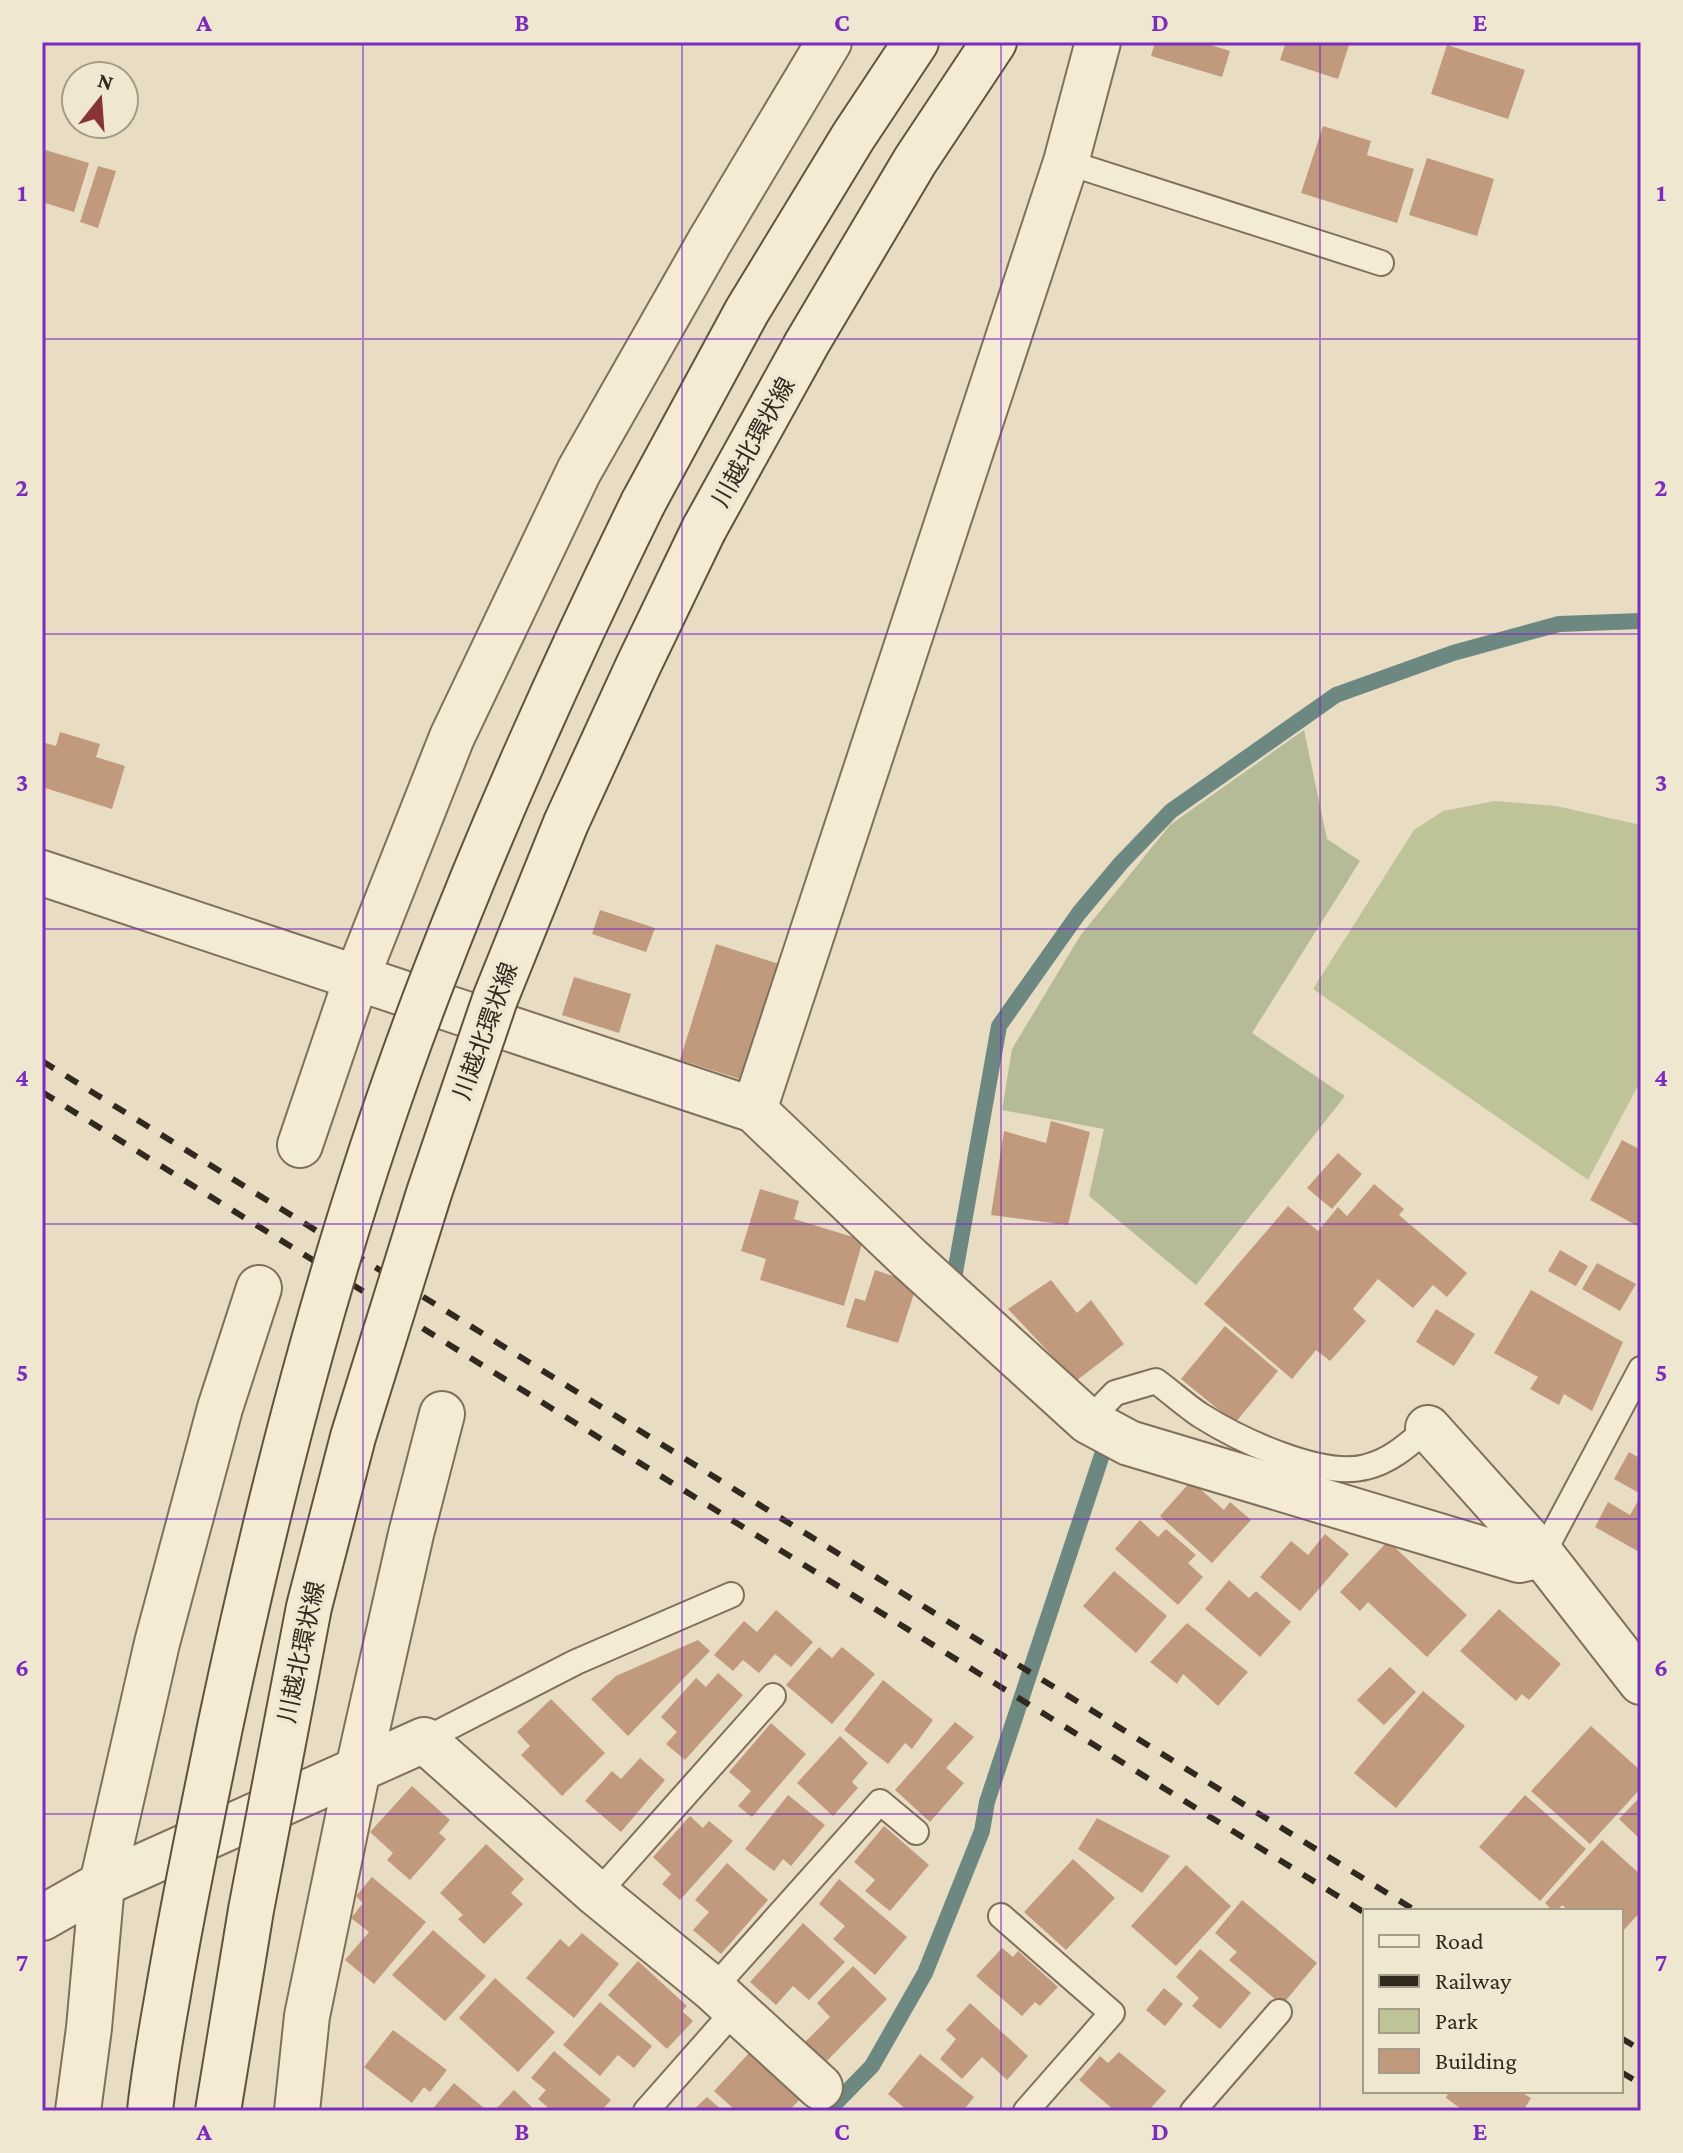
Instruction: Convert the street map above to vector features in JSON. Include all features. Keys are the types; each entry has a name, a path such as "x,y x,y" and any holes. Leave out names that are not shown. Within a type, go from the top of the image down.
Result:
{"street":[{"path":"300,1145 357,977 452,737 579,471 710,241 829,42"},
{"path":"150,2111 184,1899 250,1590 292,1419 365,1173 433,979 506,799 578,637 643,503 747,311 853,137 916,42"},
{"name":"川越北環状線","path":"218,2111 251,1910 309,1607 353,1437 429,1193 495,999 566,823 704,529 807,343 915,161 994,42"},
{"path":"754,1110 1066,162 1098,42"},
{"path":"42,873 754,1110 910,1259 1088,1421 1129,1443 1519,1560 1542,1555"},
{"path":"78,2111 102,1884 157,1643 220,1408 259,1288"},
{"path":"297,2111 307,2016 358,1769 411,1534 442,1414"},
{"path":"1428,1428 1542,1555 1641,1682"},
{"path":"42,1918 102,1884 424,1740 820,2087"}],"lane":[{"path":"1066,162 1381,263"},
{"path":"1542,1555 1641,1369"},
{"path":"1088,1421 1115,1393 1156,1381 1199,1414 1254,1444 1329,1470 1366,1468 1396,1455 1428,1428"},
{"path":"424,1740 576,1662 731,1595"},
{"path":"597,1894 773,1696"},
{"path":"646,2111 724,2000 880,1802 916,1832"},
{"path":"1001,1916 1112,2013 1026,2111"},
{"path":"1193,2111 1279,2012"}],"green space":[{"path":"1304,730 1327,839 1360,861 1252,1033 1345,1096 1196,1285 1089,1196 1104,1129 1002,1110 1012,1049 1080,936 1170,825"},
{"path":"1495,801 1556,806 1641,825 1641,1080 1588,1180 1313,989 1414,830 1443,811"}],"building":[{"path":"1155,42 1201,42 1230,51 1222,77 1151,56"},
{"path":"1286,42 1350,42 1338,79 1280,60"},
{"path":"1447,45 1525,70 1508,119 1431,94"},
{"path":"1323,126 1371,141 1367,155 1414,169 1397,223 1301,193"},
{"path":"42,149 89,163 74,212 42,202"},
{"path":"1427,158 1494,179 1477,236 1409,215"},
{"path":"98,166 116,171 98,228 80,222"},
{"path":"60,732 100,744 96,757 125,766 112,809 42,787 42,742 56,746"},
{"path":"600,910 655,928 646,952 592,934"},
{"path":"716,944 779,964 743,1080 680,1060"},
{"path":"574,977 631,994 619,1033 562,1015"},
{"path":"1051,1121 1090,1132 1068,1225 991,1215 1004,1131 1046,1143"},
{"path":"1622,1140 1641,1150 1641,1228 1590,1200"},
{"path":"1338,1153 1362,1174 1332,1209 1307,1188"},
{"path":"1374,1184 1404,1209 1399,1215 1467,1273 1447,1297 1433,1285 1413,1308 1378,1279 1353,1309 1366,1321 1330,1361 1316,1350 1292,1379 1204,1304 1288,1206 1318,1231 1338,1207 1347,1216"},
{"path":"760,1189 799,1201 794,1219 863,1240 844,1306 760,1280 766,1259 741,1251"},
{"path":"1560,1250 1588,1266 1576,1286 1548,1271"},
{"path":"1597,1263 1636,1284 1620,1311 1582,1289"},
{"path":"875,1270 917,1284 898,1343 846,1327 855,1298 865,1301"},
{"path":"1051,1280 1077,1313 1091,1300 1124,1344 1076,1381 1008,1309"},
{"path":"1531,1290 1623,1342 1592,1411 1564,1394 1559,1405 1530,1389 1538,1377 1494,1353"},
{"path":"1436,1309 1475,1334 1454,1366 1416,1342"},
{"path":"1225,1326 1278,1371 1235,1423 1181,1379"},
{"path":"1629,1452 1641,1459 1641,1494 1614,1479"},
{"path":"1191,1481 1224,1510 1230,1502 1251,1520 1212,1563 1160,1516"},
{"path":"1641,1496 1641,1553 1595,1527 1608,1502 1630,1515"},
{"path":"1140,1520 1158,1537 1166,1529 1196,1555 1188,1563 1203,1577 1178,1605 1115,1549"},
{"path":"1325,1534 1349,1554 1300,1611 1260,1577 1291,1541 1308,1555"},
{"path":"1388,1541 1467,1615 1427,1657 1368,1602 1360,1611 1340,1592"},
{"path":"1114,1571 1167,1616 1136,1653 1083,1606"},
{"path":"1229,1580 1249,1598 1256,1591 1291,1622 1260,1657 1205,1609"},
{"path":"1499,1609 1561,1664 1529,1700 1522,1694 1516,1701 1460,1651"},
{"path":"776,1610 813,1642 791,1667 775,1654 759,1673 743,1660 733,1671 714,1655 744,1621 757,1632"},
{"path":"1187,1623 1248,1672 1218,1706 1183,1674 1177,1684 1150,1662"},
{"path":"698,1640 710,1651 628,1736 591,1699 616,1676"},
{"path":"819,1647 832,1658 842,1647 875,1674 832,1724 786,1685"},
{"path":"1390,1667 1416,1692 1384,1725 1357,1700"},
{"path":"718,1673 743,1695 685,1760 666,1744 677,1732 661,1717 696,1678 706,1687"},
{"path":"883,1680 933,1720 912,1749 905,1743 888,1764 844,1730"},
{"path":"1423,1691 1465,1726 1396,1808 1354,1773"},
{"path":"551,1699 605,1753 562,1796 521,1755 530,1746 517,1732"},
{"path":"955,1722 974,1737 946,1768 964,1783 930,1822 895,1790"},
{"path":"771,1723 806,1754 752,1817 738,1806 751,1791 729,1772"},
{"path":"1591,1726 1641,1771 1641,1788 1590,1844 1531,1791"},
{"path":"840,1736 868,1763 852,1782 858,1788 833,1816 797,1783"},
{"path":"640,1758 665,1780 621,1832 585,1801 612,1771 621,1779"},
{"path":"412,1786 450,1820 439,1833 446,1839 410,1880 387,1860 393,1853 370,1832"},
{"path":"788,1795 825,1825 791,1866 783,1859 774,1871 745,1849"},
{"path":"1525,1795 1586,1849 1540,1901 1479,1847"},
{"path":"1641,1796 1641,1840 1619,1819"},
{"path":"690,1816 703,1828 709,1821 733,1841 680,1900 662,1884 671,1874 653,1857"},
{"path":"1097,1818 1170,1856 1142,1893 1078,1849"},
{"path":"884,1826 929,1865 890,1911 865,1891 875,1880 854,1862"},
{"path":"1602,1840 1641,1875 1641,1911 1623,1931 1623,1909 1567,1909 1562,1905 1559,1909 1551,1909 1545,1903"},
{"path":"486,1844 524,1879 511,1893 523,1904 484,1944 458,1919 463,1915 440,1893"},
{"path":"1073,1859 1115,1898 1066,1950 1024,1912"},
{"path":"727,1863 768,1900 721,1954 693,1930 709,1912 695,1900"},
{"path":"1186,1865 1231,1906 1176,1966 1131,1926"},
{"path":"372,1877 426,1922 374,1984 345,1960 369,1932 351,1918 363,1903 356,1896"},
{"path":"839,1879 907,1937 875,1975 833,1939 845,1926 819,1904"},
{"path":"1242,1900 1317,1963 1282,2005 1229,1960 1237,1952 1215,1933"},
{"path":"803,1923 845,1962 809,2000 793,1986 776,2005 750,1982"},
{"path":"433,1930 486,1976 445,2021 392,1975"},
{"path":"582,1933 619,1964 574,2018 526,1978 560,1939 569,1947"},
{"path":"1002,1948 1013,1957 1018,1951 1058,1987 1040,2006 1035,2002 1022,2016 976,1976"},
{"path":"1200,1949 1251,1993 1220,2029 1192,2006 1199,1998 1176,1977"},
{"path":"638,1961 687,2006 682,2011 693,2021 667,2049 608,1995"},
{"path":"853,1966 887,1999 825,2063 804,2043 830,2017 817,2003"},
{"path":"495,1978 555,2032 518,2072 459,2018"},
{"path":"1164,1988 1183,2004 1165,2026 1146,2010"},
{"path":"600,2002 652,2046 634,2068 618,2055 600,2076 563,2045"},
{"path":"970,2003 1028,2056 1007,2080 982,2057 962,2079 940,2059 956,2039 946,2030"},
{"path":"393,2030 447,2070 430,2092 424,2087 412,2103 364,2067"},
{"path":"554,2051 611,2100 601,2111 552,2111 538,2099 546,2090 531,2078"},
{"path":"750,2052 800,2099 789,2111 736,2111 714,2091"},
{"path":"1119,2052 1166,2091 1148,2111 1115,2111 1079,2080 1100,2056 1108,2063"},
{"path":"920,2054 974,2097 963,2111 908,2111 888,2094"},
{"path":"454,2083 485,2109 484,2111 431,2111"},
{"path":"514,2090 536,2111 494,2111"},
{"path":"1448,2093 1522,2093 1531,2098 1523,2111 1464,2111 1446,2098"},
{"path":"707,2097 723,2111 692,2111"}],"waterway":[{"path":"965,1288 954,1278 999,1026 1079,913 1171,811 1336,695 1453,653 1559,624 1641,621"},
{"path":"828,2111 872,2066 925,1973 982,1831 987,1802 1102,1455"}],"railway":[{"path":"42,1061 1413,1909"},
{"path":"42,1092 1363,1912"},
{"path":"1623,2039 1641,2050"},
{"path":"1623,2073 1641,2084"}]}
